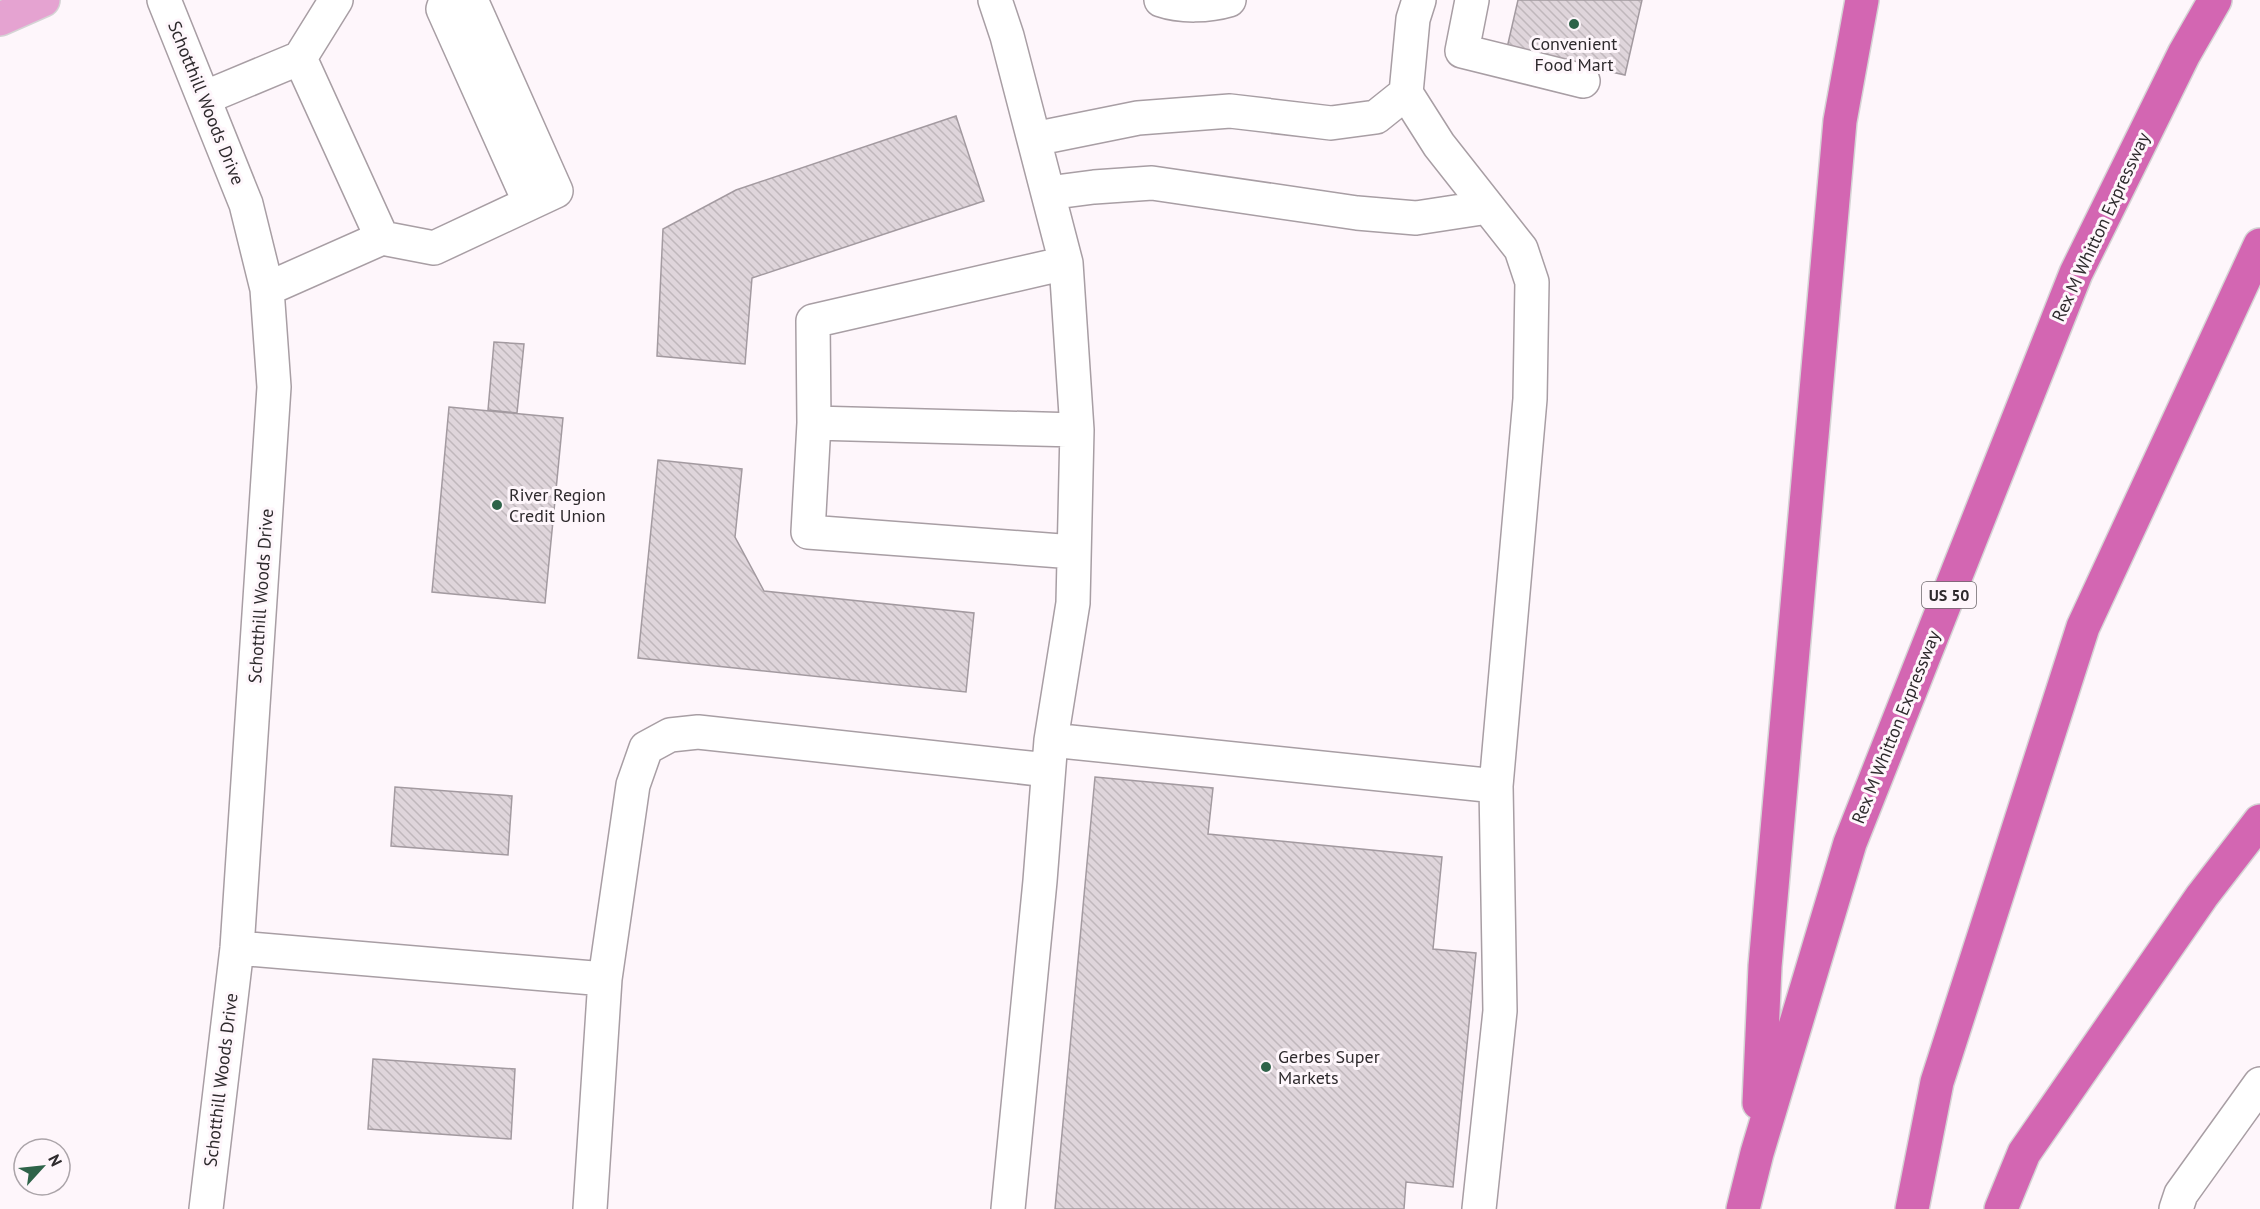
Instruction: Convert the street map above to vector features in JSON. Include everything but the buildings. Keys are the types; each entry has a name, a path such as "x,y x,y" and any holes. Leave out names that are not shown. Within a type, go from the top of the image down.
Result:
{"highway":[{"path":"1757,1153 1765,966 1840,121 1862,0"},
{"name":"Rex M Whitton Expressway","path":"1743,1209 1757,1153 1850,843 2076,273 2184,54 2215,0"},
{"path":"1911,1209 1937,1082 2083,627 2260,244"},
{"path":"2001,1209 2024,1154 2202,896 2260,821"}],"main road":[{"path":"0,19 43,0"}],"street":[{"name":"Schotthill Woods Drive","path":"164,0 246,204 267,289 274,387 237,948 206,1209"},
{"path":"204,98 300,58 336,0"},
{"path":"446,0 443,9 530,203"},
{"path":"267,289 382,238 434,248 556,191 471,0"},
{"path":"995,0 1007,36 1066,263 1077,430 1073,603 1050,755 1008,1209"},
{"path":"1161,0 1170,3 1216,4 1229,0"},
{"path":"1419,0 1413,19 1406,93 1439,144 1521,249 1532,282 1530,399 1496,786 1500,1011 1479,1209"},
{"path":"1472,0 1462,51 1583,81"},
{"path":"300,58 382,238"},
{"path":"1034,139 1138,118 1230,111 1331,123 1376,117 1406,93"},
{"path":"1048,193 1152,183 1357,213 1416,218 1488,207"},
{"path":"1066,263 813,321 814,423 808,531 1074,552"},
{"path":"814,423 1077,430"},
{"path":"590,1209 605,979 633,785 646,748 670,735 698,732 1496,786"},
{"path":"237,948 605,979"},
{"path":"2176,1209 2181,1194 2260,1084"}],"place":[{"name":"Convenient Food Mart","path":"1574,24"},
{"name":"River Region Credit Union","path":"497,505"},
{"name":"Gerbes Super Markets","path":"1266,1067"}]}
